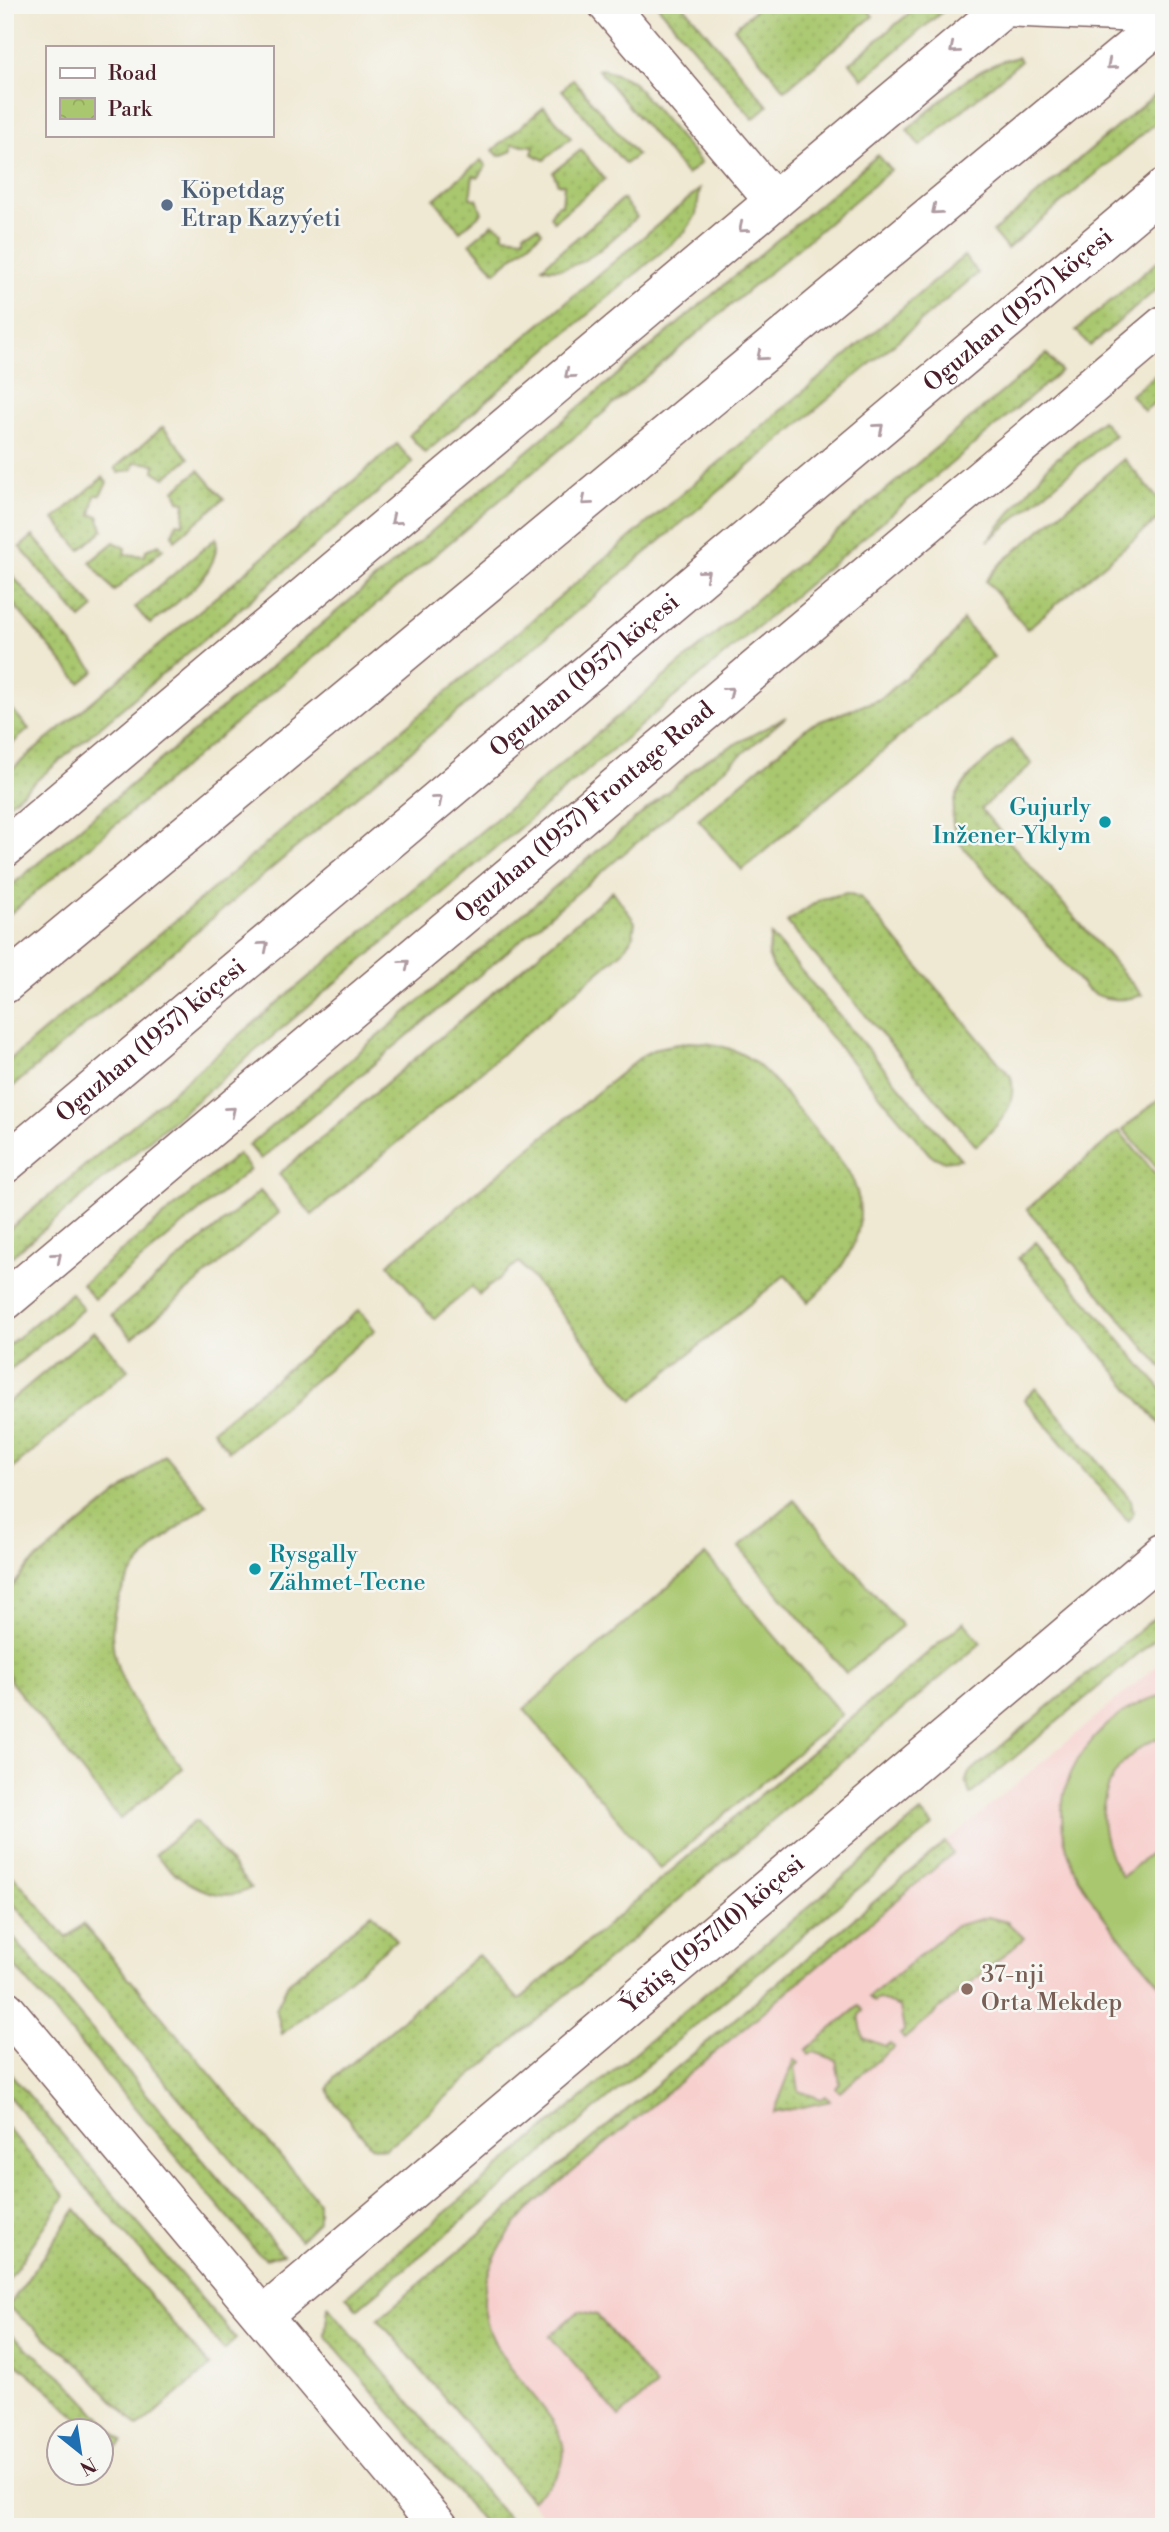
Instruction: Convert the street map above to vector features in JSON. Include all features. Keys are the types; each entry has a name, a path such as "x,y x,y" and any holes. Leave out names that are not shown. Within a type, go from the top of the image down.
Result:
{"street":[{"path":"608,5 774,201"},
{"path":"5,848 1006,6 1164,14"},
{"path":"5,984 1164,21"},
{"name":"Oguzhan (1957) köçesi","path":"5,1164 1164,188"},
{"name":"Oguzhan (1957) Frontage Road","path":"5,1301 1164,325"},
{"name":"Ýeňiş (1957/10) köçesi","path":"263,2316 1164,1553"},
{"path":"5,2009 439,2527"}],"shaded area":[{"name":"37-nji Orta Mekdep","path":"1164,1660 1164,2527 552,2527 377,2319"}],"green space":[{"path":"657,5 683,5 768,106 753,119"},
{"path":"761,5 864,5 873,16 785,90 734,28"},
{"path":"919,5 950,5 863,79 850,63"},
{"path":"1018,57 1021,61 920,146 907,130 972,76 1002,61"},
{"path":"603,69 632,81 701,163 687,175 598,70"},
{"path":"573,79 637,155 625,164 562,90"},
{"path":"1164,87 1164,116 1007,249 993,232"},
{"path":"544,107 571,138 544,160 532,154 534,146 512,144 512,151 499,156 493,150"},
{"path":"581,150 605,179 554,221 550,216 557,205 562,205 564,184 558,184 553,172"},
{"path":"878,155 891,170 5,918 5,891"},
{"path":"481,160 486,166 479,177 473,176 470,198 477,199 482,213 460,231 434,199"},
{"path":"700,189 696,215 685,232 425,453 409,435"},
{"path":"623,199 637,217 606,245 582,262 569,267 542,267"},
{"path":"493,224 503,230 503,236 524,238 524,232 538,227 542,232 495,272 470,243"},
{"path":"964,256 978,273 5,1093 5,1064"},
{"path":"1164,256 1164,283 1090,346 1076,330"},
{"path":"1047,354 1061,371 5,1262 5,1233"},
{"path":"1164,368 1164,395 1144,411 1131,395"},
{"path":"1102,420 1115,435 988,541 1049,465"},
{"path":"163,427 189,458 165,478 154,471 155,464 134,462 133,469 119,473 115,468"},
{"path":"397,444 413,463 5,807 5,775"},
{"path":"1124,459 1164,506 1164,514 1027,629 986,581 999,565"},
{"path":"199,470 224,499 175,540 172,534 177,523 183,524 185,502 179,501 175,490"},
{"path":"103,477 107,483 100,495 95,495 91,515 98,516 103,530 80,550 54,519"},
{"path":"33,536 94,608 81,619 20,547"},
{"path":"216,538 216,552 204,576 183,598 150,624 135,607"},
{"path":"114,542 125,548 124,554 145,556 146,550 159,544 163,549 114,591 90,562"},
{"path":"5,567 95,671 80,683 8,598 5,592"},
{"path":"963,620 994,657 742,870 698,819 810,725 880,699 950,639"},
{"path":"5,701 29,729 6,749 5,748"},
{"path":"786,717 261,1159 249,1145 705,760"},
{"path":"1011,740 1032,764 981,809 1142,995 1113,999 1086,989 958,841 953,824 957,795 975,771"},
{"path":"613,891 635,922 633,936 623,951 312,1215 279,1174"},
{"path":"847,893 860,897 1011,1077 1009,1107 998,1124 976,1146 787,922 821,899"},
{"path":"771,935 961,1159 943,1161 930,1155 773,968 768,955"},
{"path":"689,1042 728,1048 756,1064 780,1087 848,1171 860,1209 859,1227 846,1260 835,1275 808,1302 785,1275 633,1400 519,1262 479,1295 472,1287 434,1319 388,1264 643,1055 657,1048"},
{"path":"1164,1095 1164,1176 1123,1129"},
{"path":"1119,1131 1164,1184 1164,1370 1027,1209"},
{"path":"238,1154 250,1169 94,1299 82,1284"},
{"path":"260,1191 279,1213 132,1338 112,1315"},
{"path":"1036,1242 1164,1392 1164,1429 1018,1258"},
{"path":"71,1293 83,1309 5,1374 5,1348"},
{"path":"359,1310 375,1330 229,1451 213,1430"},
{"path":"94,1331 128,1370 5,1475 5,1405"},
{"path":"1036,1388 1131,1500 1133,1513 1128,1521 1024,1399"},
{"path":"165,1455 207,1505 173,1531 142,1561 123,1589 113,1616 113,1643 119,1670 130,1695 183,1768 120,1819 11,1682 4,1643 5,1603 12,1588 30,1565"},
{"path":"794,1500 902,1626 846,1673 739,1547"},
{"path":"706,1555 842,1715 660,1869 524,1709"},
{"path":"1164,1610 1164,1632 970,1795 966,1780 969,1773"},
{"path":"964,1622 981,1643 385,2149 371,2146 331,2098 328,2088 333,2079 478,1955 519,2000"},
{"path":"1164,1695 1164,1735 1143,1746 1126,1760 1113,1777 1102,1814 1104,1835 1122,1877 1164,1843 1164,1989 1119,1936 1079,1878 1066,1846 1062,1814 1068,1781 1086,1748 1120,1714"},
{"path":"921,1812 933,1826 357,2309 346,2296"},
{"path":"195,1821 251,1888 225,1895 212,1893 174,1873 155,1854"},
{"path":"945,1842 953,1853 534,2204 497,2253 484,2296 490,2332 507,2363 550,2417 563,2443 560,2469 547,2486 531,2500 378,2319"},
{"path":"5,1866 67,1938 83,1924 313,2195 318,2202 318,2222 300,2240 5,1894"},
{"path":"372,1913 396,1940 282,2034 276,2008 288,1983"},
{"path":"988,1917 1007,1922 1024,1938 904,2039 900,2034 904,2031 900,2007 878,1999 874,2002 869,1997 955,1926"},
{"path":"5,1928 283,2254 266,2259 258,2253 5,1955"},
{"path":"859,2006 863,2011 859,2015 863,2038 885,2046 890,2043 894,2047 840,2092 836,2088 840,2083 836,2060 814,2052 809,2055 806,2050"},
{"path":"795,2059 799,2063 795,2067 799,2091 821,2099 826,2096 830,2101 774,2113"},
{"path":"5,2067 236,2339 224,2350 5,2092"},
{"path":"5,2125 65,2196 5,2285"},
{"path":"76,2209 210,2367 138,2427 80,2365 8,2307"},
{"path":"328,2306 515,2527 487,2527 325,2335"},
{"path":"579,2311 597,2315 656,2386 619,2417 550,2336"},
{"path":"5,2330 66,2380 99,2416 75,2416 5,2353"},
{"path":"116,2434 123,2442 116,2448"}],"place":[{"name":"Köpetdag Etrap Kazyýeti","path":"167,205"},
{"name":"Gujurly Inžener-Yklym","path":"1105,822"},
{"name":"Rysgally Zähmet-Tecne","path":"255,1569"},
{"name":"37-nji Orta Mekdep","path":"967,1989"}]}
